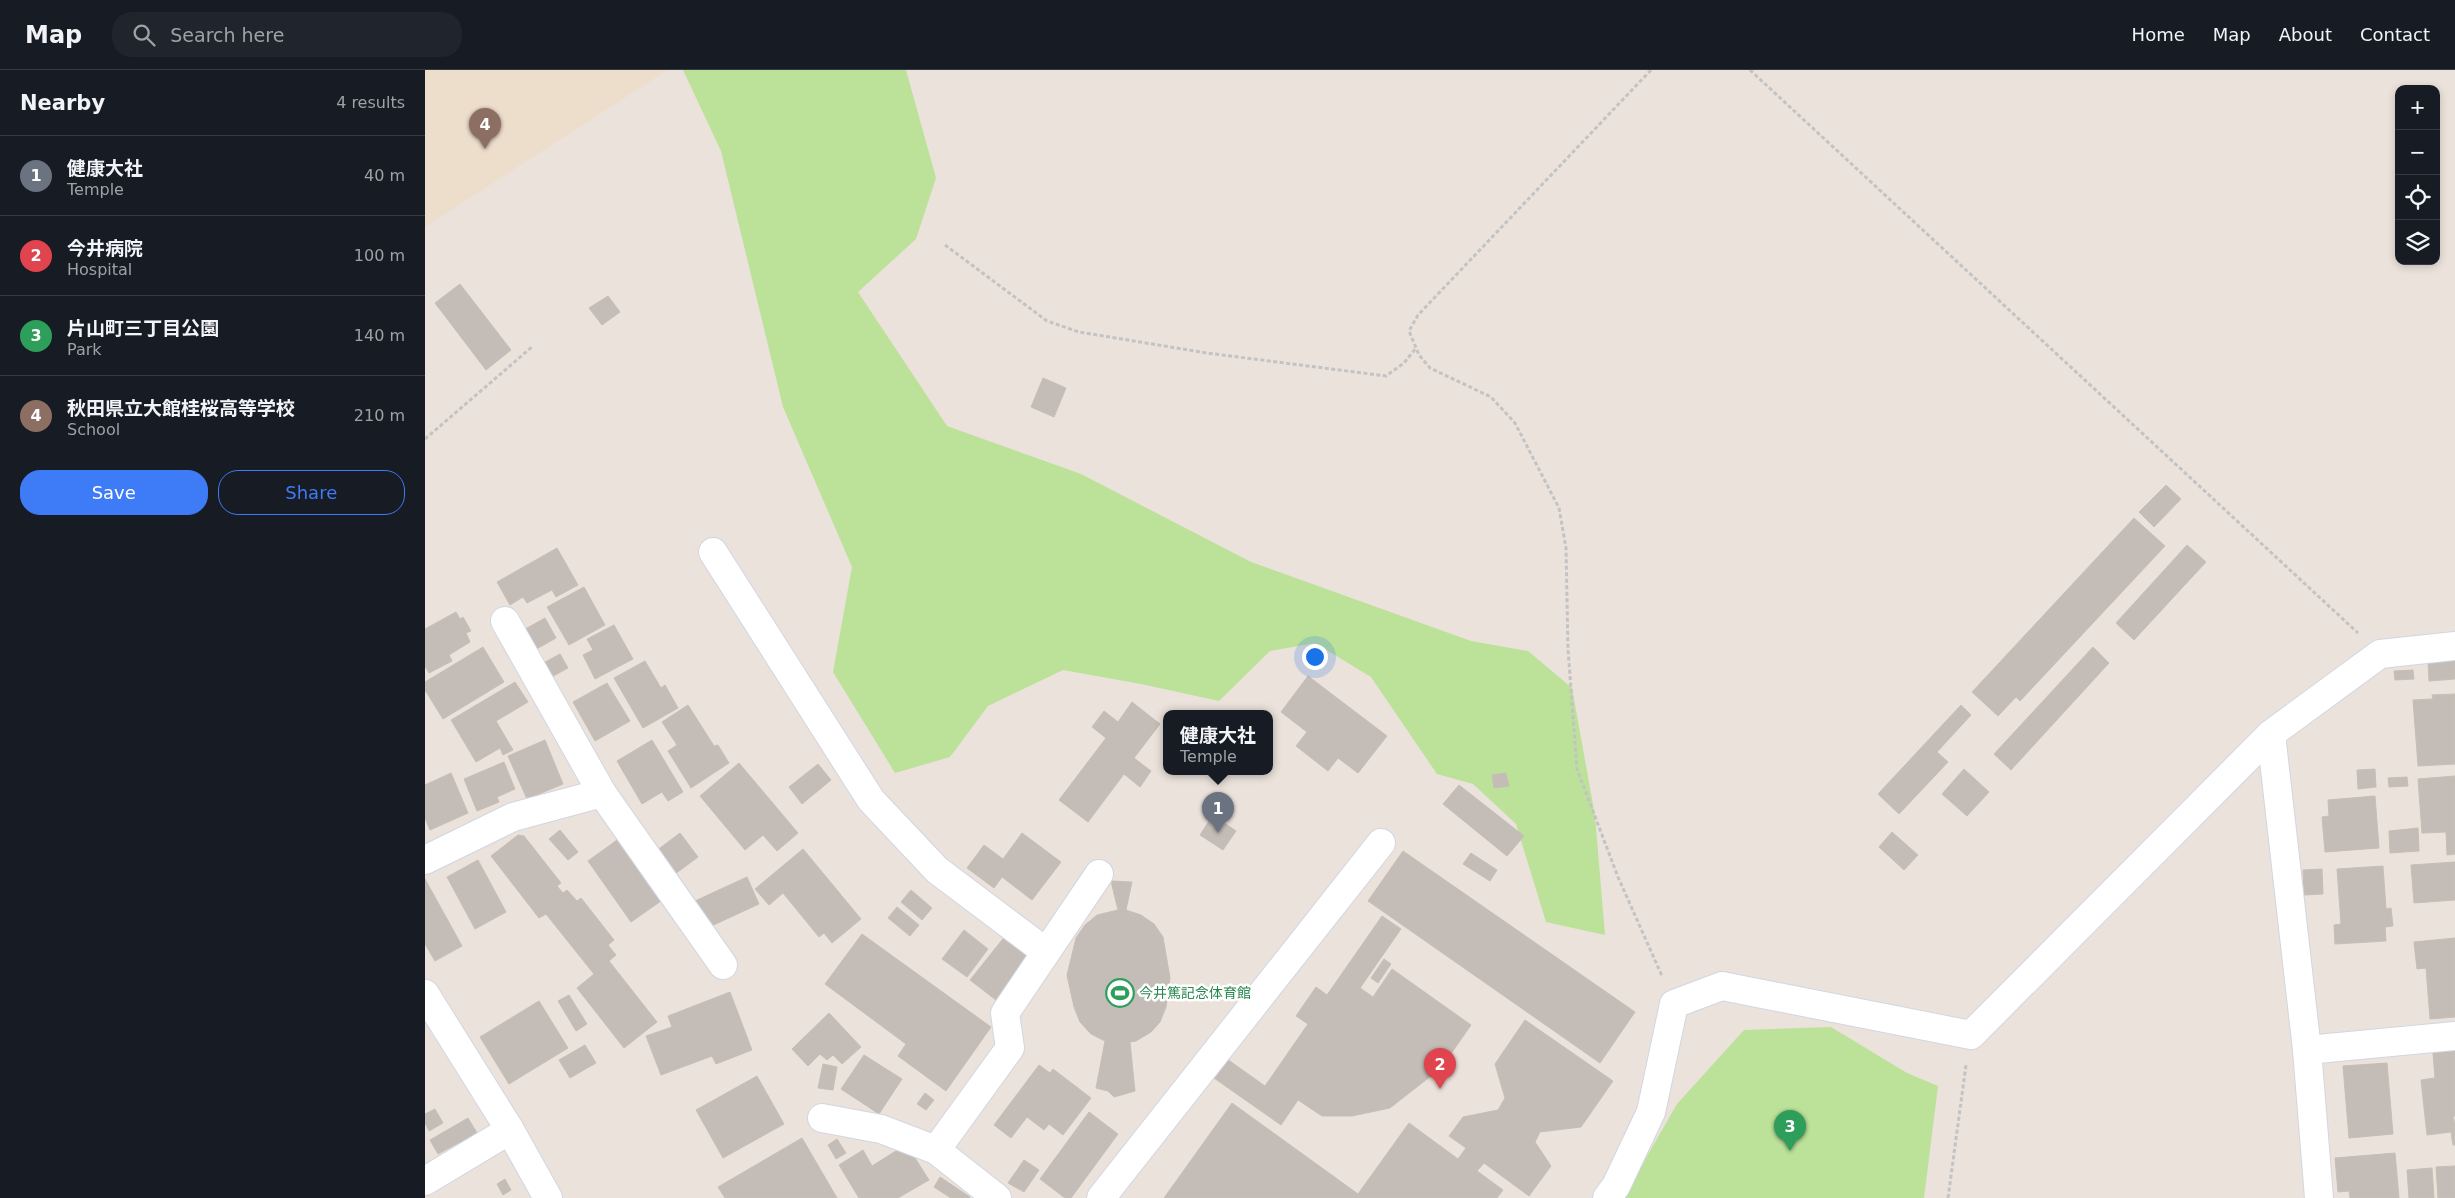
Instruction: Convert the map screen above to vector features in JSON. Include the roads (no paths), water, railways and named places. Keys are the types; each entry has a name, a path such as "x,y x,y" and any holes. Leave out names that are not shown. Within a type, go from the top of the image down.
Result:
{"street":[{"path":"713,552 871,800 937,870 1046,952"},
{"path":"505,621 602,793 723,965"},
{"path":"1607,1198 1615,1186 1651,1112 1674,1004 1723,986 1971,1035 2271,734 2380,654 2455,646"},
{"path":"2271,734 2307,1050 2319,1198"},
{"path":"425,860 513,817 602,793"},
{"path":"1101,1198 1381,844"},
{"path":"936,1150 1010,1048 1005,1013 1099,874"},
{"path":"425,994 510,1130 548,1198"},
{"path":"2307,1050 2455,1036"},
{"path":"822,1118 881,1129 936,1150 997,1198"},
{"path":"425,1181 510,1130"}],"place":[{"name":"秋田県立大館桂桜高等学校","path":"485,149"},
{"name":"健康大社","path":"1218,833"},
{"name":"今井篤記念体育館","path":"1120,993"},
{"name":"今井病院","path":"1440,1089"},
{"name":"片山町三丁目公園","path":"1790,1151"}]}
